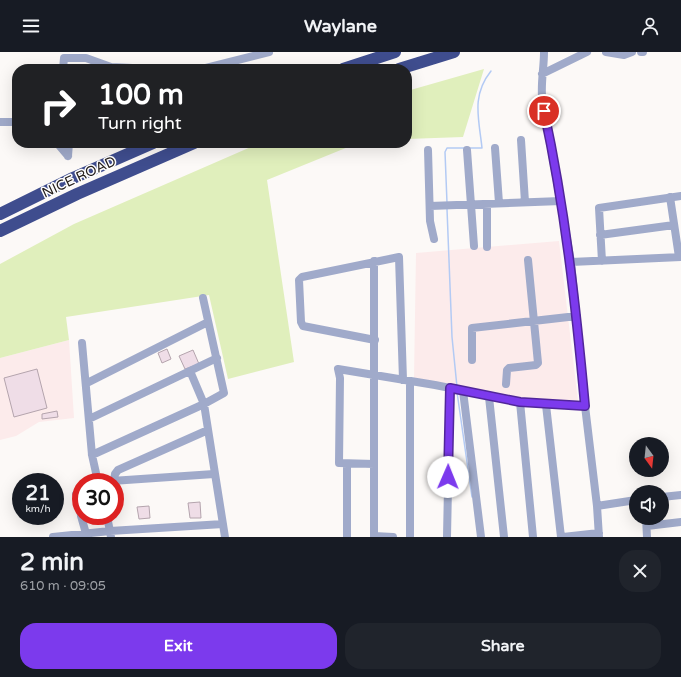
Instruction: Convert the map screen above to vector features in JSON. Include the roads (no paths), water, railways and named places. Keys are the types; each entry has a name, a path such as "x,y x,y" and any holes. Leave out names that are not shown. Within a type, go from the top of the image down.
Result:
{"highway":[{"path":"358,64 395,52"},
{"path":"412,65 454,52"},
{"name":"NICE ROAD","path":"0,214 73,178 142,148"},
{"name":"NICE ROAD","path":"0,231 77,194 183,148"}],"street":[{"path":"222,64 269,52"},
{"path":"544,52 544,64 541,79 544,111 571,262 599,535 562,537 546,405"},
{"path":"542,74 588,52"},
{"path":"606,52 624,55 632,52"},
{"path":"63,64 64,58 86,58 105,64"},
{"path":"0,122 12,122"},
{"path":"521,140 525,202"},
{"path":"61,148 68,156 69,148"},
{"path":"495,148 499,203"},
{"path":"428,150 430,221 434,239"},
{"path":"467,150 474,246"},
{"path":"602,261 599,208 681,196"},
{"path":"571,262 680,257 670,197"},
{"path":"430,206 561,201"},
{"path":"487,204 487,247"},
{"path":"600,235 674,225"},
{"path":"375,340 303,326 301,322 299,280 302,277 374,261 398,257 400,259 406,380 410,537"},
{"path":"506,384 507,370 509,368 536,365 538,363 528,260"},
{"path":"374,261 374,537 393,537"},
{"path":"92,455 204,404 224,393 203,298"},
{"path":"472,360 472,328 577,316"},
{"path":"87,383 208,322"},
{"path":"82,343 87,383 92,455 96,473"},
{"path":"89,419 217,358"},
{"path":"374,464 347,464 339,462 340,378 338,369 374,374 520,402 546,405 585,406"},
{"path":"190,371 204,404 225,537"},
{"path":"447,537 450,388"},
{"path":"463,391 481,537"},
{"path":"489,397 504,537"},
{"path":"520,402 533,537"},
{"path":"116,473 118,470 208,430"},
{"path":"347,464 347,537"},
{"path":"124,480 214,474"},
{"path":"669,496 681,495"},
{"path":"597,506 629,501"},
{"path":"669,522 681,522"},
{"path":"53,537 111,534 223,524"},
{"path":"84,525 87,535"},
{"path":"646,525 647,537"}],"waterway":[{"path":"469,148 482,148 478,117 479,99 485,80 491,71"},
{"path":"447,203 445,152 447,148 465,148"},
{"path":"447,209 452,337 457,387"},
{"path":"457,392 472,497"}]}
